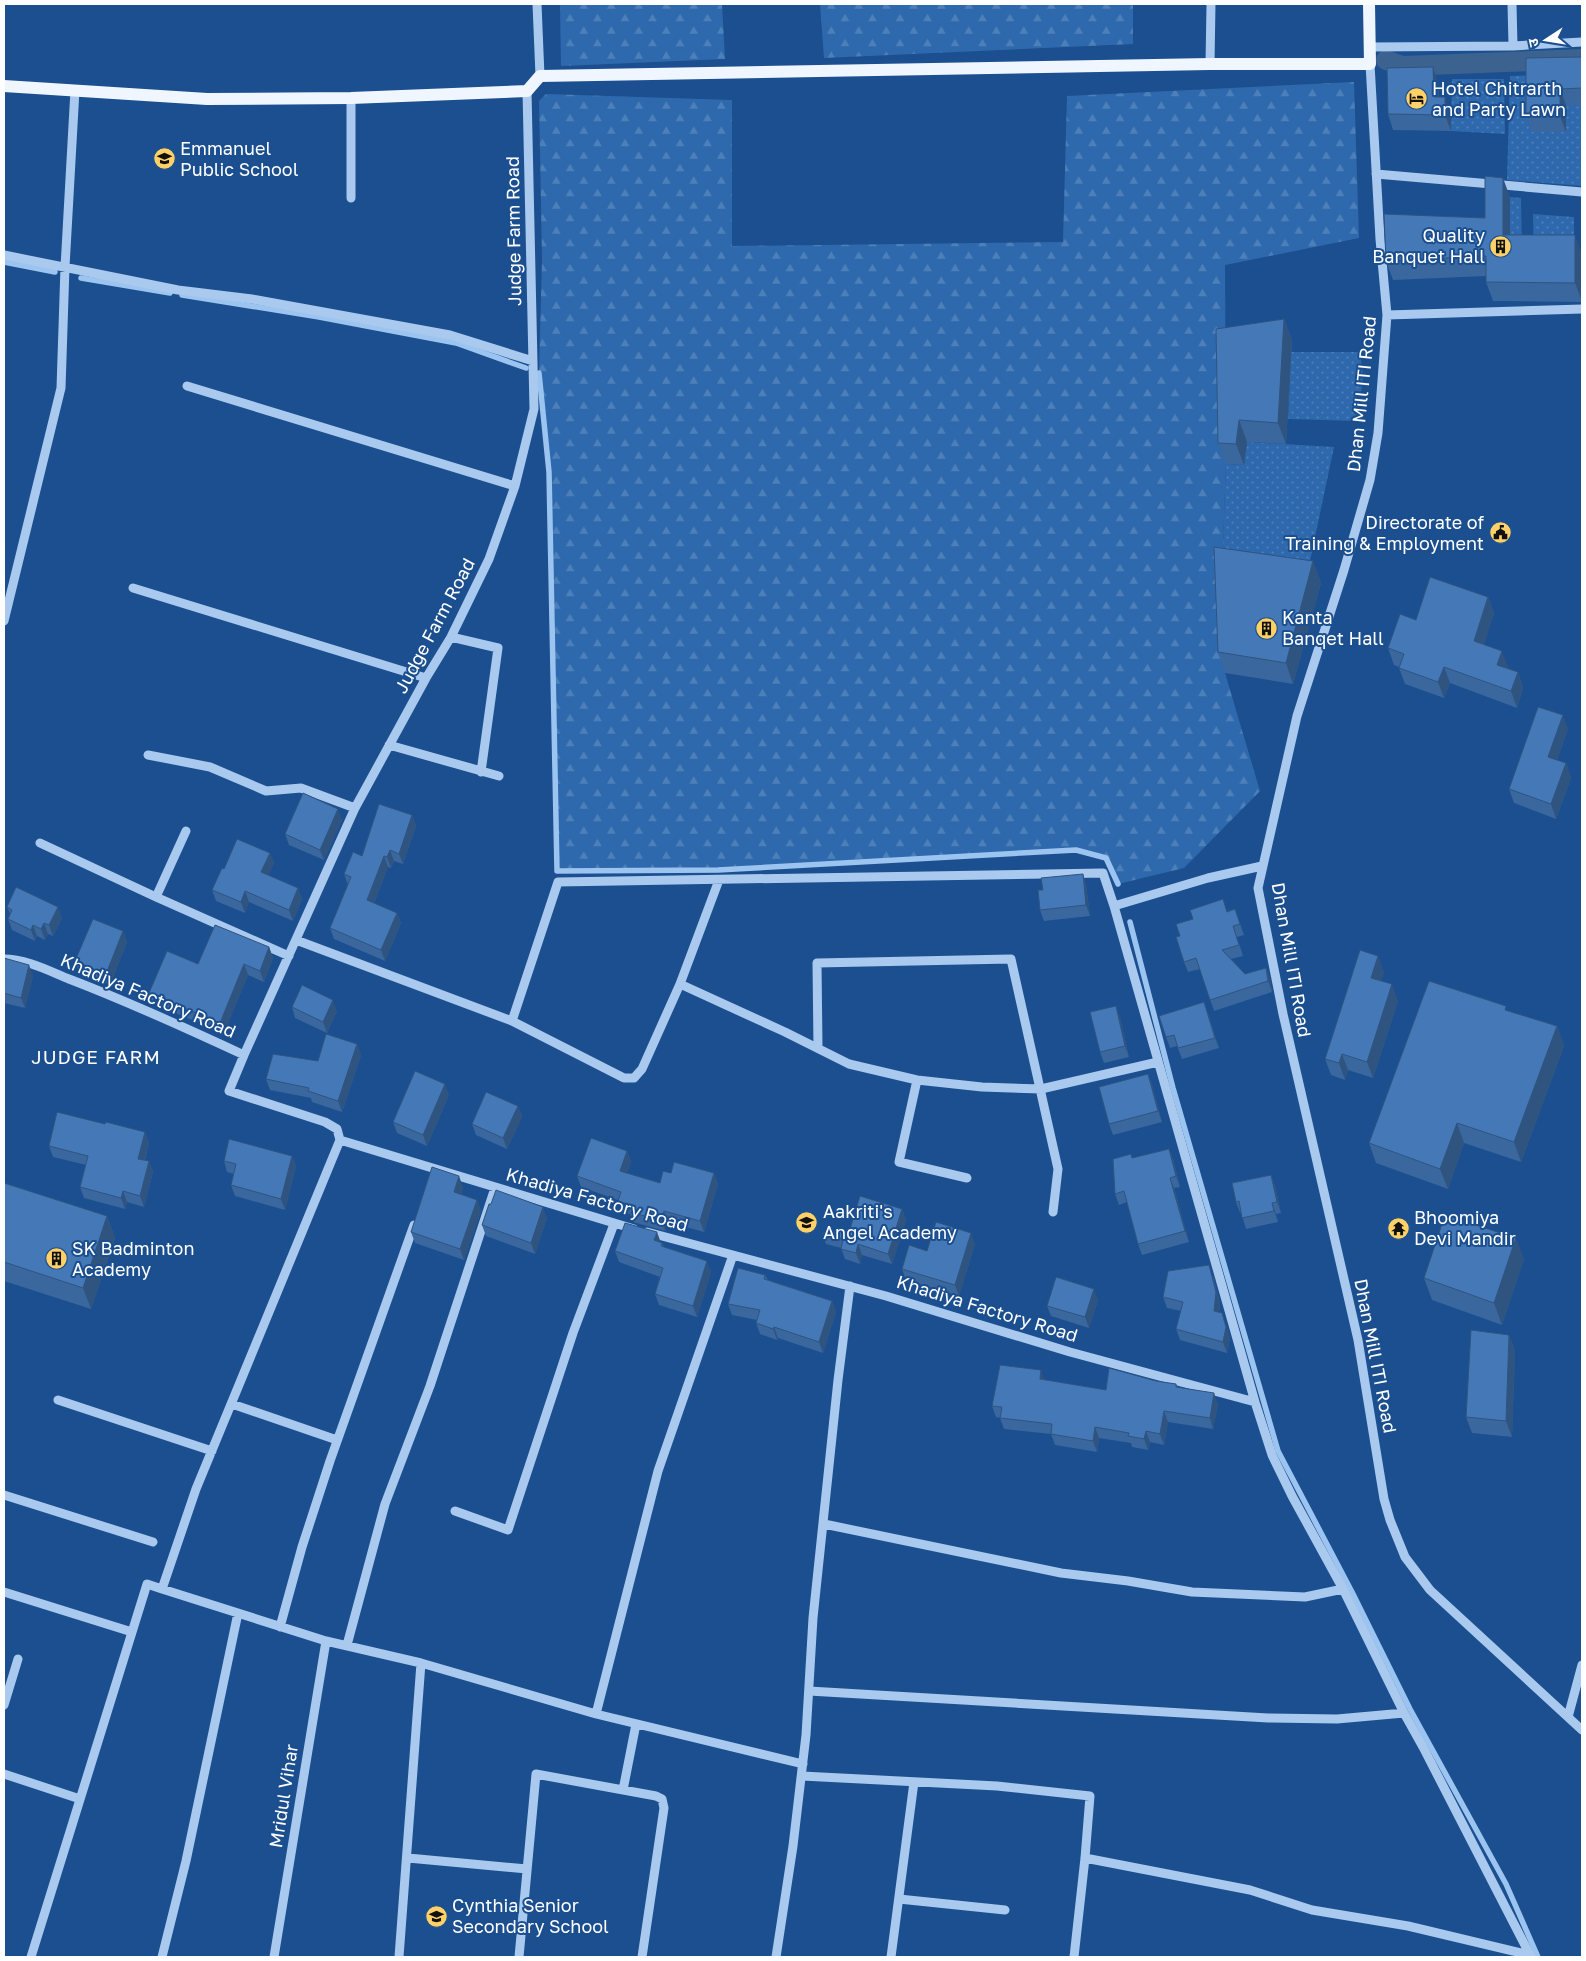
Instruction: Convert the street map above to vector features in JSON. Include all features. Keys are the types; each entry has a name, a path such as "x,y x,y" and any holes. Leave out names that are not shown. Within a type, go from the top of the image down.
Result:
{"main road":[{"path":"4,86 207,99 351,98 527,91 540,76 1210,64 1370,64 1369,4"}],"street":[{"path":"537,4 540,76"},
{"path":"1210,64 1212,4"},
{"path":"1512,4 1513,46"},
{"path":"1369,47 1513,46 1582,42"},
{"name":"Dhan Mill ITI Road","path":"1370,64 1387,315 1378,433 1370,480 1344,570 1297,716 1258,888 1283,1014 1358,1340 1384,1499 1390,1520 1405,1557 1430,1590 1582,1730"},
{"path":"4,621 61,388 65,267 75,90"},
{"name":"Judge Farm Road","path":"244,1055 355,808 426,678 451,637 489,559 515,486 534,409 527,91"},
{"path":"351,98 351,198"},
{"path":"1376,174 1582,192"},
{"path":"4,255 178,290 252,299 450,335 533,361"},
{"path":"1387,315 1582,308"},
{"path":"187,386 515,486"},
{"path":"133,588 426,678"},
{"path":"451,637 498,648 481,772"},
{"path":"389,745 499,776"},
{"path":"148,755 210,767 266,791 301,788 355,808"},
{"path":"156,897 186,831"},
{"path":"40,843 289,956"},
{"path":"1114,906 1208,878 1262,866"},
{"path":"512,1021 558,882 1103,872 1255,1402 1276,1463 1343,1589 1404,1713 1531,1956"},
{"path":"296,940 512,1021 624,1078 634,1078 642,1069 680,984 719,880"},
{"name":"Khadiya Factory Road","path":"4,959 30,964 102,992 168,1019 244,1055 228,1091 325,1122 337,1129 340,1140 431,1173 496,1188 614,1224 850,1286 1070,1352 1255,1402"},
{"path":"818,1048 817,963 1011,959 1058,1169 1053,1212"},
{"path":"680,984 849,1064 916,1080 982,1087 1041,1089 1158,1062"},
{"path":"916,1080 899,1162 967,1178"},
{"path":"162,1588 196,1489 340,1140"},
{"path":"347,1645 384,1504 430,1386 496,1188"},
{"path":"280,1627 302,1547 337,1440 418,1214"},
{"path":"455,1511 508,1530 573,1333 614,1224"},
{"path":"596,1714 658,1471 733,1255"},
{"path":"776,1957 802,1776 813,1618 838,1380 850,1286"},
{"path":"58,1400 212,1451"},
{"path":"232,1404 337,1440"},
{"path":"4,1495 153,1542"},
{"path":"824,1524 1061,1573 1128,1581 1192,1592 1305,1597 1343,1589"},
{"path":"31,1957 147,1584 326,1641 420,1663 596,1714 803,1764"},
{"path":"4,1592 132,1632"},
{"path":"162,1957 186,1861 238,1613"},
{"name":"Mridul Vihar","path":"274,1957 326,1641"},
{"path":"4,1705 18,1659"},
{"path":"399,1957 408,1858 420,1663"},
{"path":"1568,1716 1582,1665"},
{"path":"809,1691 1268,1718 1337,1719 1404,1713"},
{"path":"623,1790 636,1724"},
{"path":"4,1774 80,1799"},
{"path":"519,1957 536,1774 656,1796 662,1799 664,1808 642,1957"},
{"path":"802,1776 997,1786 1090,1796 1086,1858 1074,1957"},
{"path":"891,1957 914,1782"},
{"path":"408,1858 527,1869"},
{"path":"1086,1858 1250,1890 1312,1910 1408,1926 1531,1956"},
{"path":"899,1900 1005,1910"}],"green space":[{"path":"560,4 722,4 725,59 561,66"},
{"path":"820,4 1133,4 1133,44 824,58"},
{"path":"1582,74 1582,186 1507,180 1510,76"},
{"path":"1452,79 1504,79 1505,134 1451,131"},
{"path":"1354,82 1359,238 1225,265 1226,464 1222,568 1225,673 1260,791 1184,868 1118,884 1106,858 1076,850 718,870 557,871 549,472 539,373 542,259 539,101 546,94 732,100 732,246 1063,242 1067,96"},
{"path":"1510,197 1521,198 1522,254 1510,255"},
{"path":"1533,214 1574,217 1574,254 1534,255"},
{"path":"1291,352 1360,352 1363,377 1357,421 1288,419"},
{"path":"1247,442 1334,447 1306,580 1222,568 1226,464 1244,465"}],"building":[{"path":"1582,57 1582,88 1560,89 1560,116 1526,116 1526,58"},
{"path":"1433,67 1434,97 1445,97 1445,115 1388,114 1387,68"},
{"path":"1485,176 1503,178 1503,235 1575,235 1575,283 1486,282 1486,256 1386,261 1384,214 1485,218"},
{"path":"1284,319 1278,423 1239,420 1236,444 1218,443 1216,329"},
{"name":"Kanta Banqet Hall","path":"1214,547 1313,561 1286,663 1218,652"},
{"path":"1430,577 1488,597 1474,641 1502,651 1497,665 1518,672 1511,691 1444,667 1438,682 1399,668 1404,654 1388,648 1400,614 1416,620"},
{"path":"1538,707 1563,715 1548,757 1566,763 1551,804 1509,789"},
{"path":"303,793 338,809 320,850 285,834"},
{"path":"379,804 412,815 399,854 390,850 387,857 384,856 367,900 397,913 381,950 330,928 351,877 344,874 353,852 362,856"},
{"path":"237,839 270,853 261,872 298,888 289,910 245,891 241,902 212,890 222,868 224,869"},
{"path":"1083,874 1086,905 1040,910 1038,890 1043,890 1041,878"},
{"path":"16,887 58,907 49,925 44,923 41,929 33,925 31,930 8,919 12,910 7,907"},
{"path":"1223,899 1227,912 1235,909 1240,924 1233,926 1239,945 1222,950 1245,974 1266,968 1268,981 1210,1000 1196,958 1184,962 1176,937 1180,936 1176,924 1193,919 1190,910"},
{"path":"93,919 123,931 106,974 75,961"},
{"path":"215,925 269,947 260,971 244,964 220,1023 149,993 167,951 198,964"},
{"path":"1360,950 1378,956 1371,978 1392,984 1367,1062 1342,1054 1339,1063 1325,1059"},
{"path":"4,958 29,965 21,998 4,993"},
{"path":"1429,981 1506,1006 1505,1010 1557,1026 1514,1142 1457,1123 1440,1169 1369,1143"},
{"path":"302,985 333,1000 323,1022 292,1007"},
{"path":"1204,1002 1215,1038 1178,1048 1174,1035 1166,1037 1159,1016"},
{"path":"1116,1006 1125,1046 1100,1052 1090,1012"},
{"path":"326,1034 357,1044 338,1101 308,1091 309,1088 266,1079 273,1054 318,1061"},
{"path":"415,1071 445,1084 423,1135 393,1122"},
{"path":"1148,1074 1158,1111 1109,1124 1099,1087"},
{"path":"486,1092 518,1106 503,1138 472,1124"},
{"path":"57,1112 145,1132 138,1159 149,1161 140,1196 123,1191 121,1198 80,1187 88,1156 49,1146"},
{"path":"591,1138 627,1151 620,1171 660,1183 663,1171 671,1173 674,1162 714,1173 700,1221 664,1211 661,1220 629,1212 631,1205 618,1201 621,1192 577,1176"},
{"path":"229,1139 292,1156 281,1199 231,1185 236,1164 224,1161"},
{"path":"1169,1149 1176,1176 1170,1178 1185,1231 1138,1244 1124,1191 1115,1194 1113,1159 1131,1154 1132,1158"},
{"path":"432,1167 459,1176 454,1192 477,1200 460,1249 411,1232"},
{"path":"1271,1175 1277,1202 1272,1203 1274,1211 1242,1218 1239,1201 1236,1202 1232,1183"},
{"name":"SK Badminton Academy","path":"4,1183 107,1216 83,1288 4,1262"},
{"path":"496,1190 543,1207 531,1243 482,1225"},
{"path":"860,1196 902,1209 888,1254 858,1244 856,1253 841,1249 843,1239 822,1233 850,1229"},
{"path":"1445,1215 1516,1238 1494,1303 1424,1278"},
{"path":"936,1222 971,1233 955,1285 902,1269 909,1245 927,1251"},
{"path":"625,1223 657,1232 654,1240 662,1243 661,1246 707,1261 693,1306 655,1294 663,1268 615,1251"},
{"path":"1209,1265 1216,1292 1214,1311 1222,1313 1226,1327 1223,1342 1176,1329 1183,1302 1163,1297 1168,1271"},
{"path":"738,1268 765,1275 764,1279 832,1301 819,1342 756,1323 760,1310 728,1304"},
{"path":"1056,1277 1094,1289 1085,1317 1047,1306"},
{"path":"1471,1330 1509,1335 1506,1421 1466,1417"},
{"path":"1000,1365 1041,1370 1040,1379 1106,1390 1109,1368 1156,1381 1176,1384 1176,1387 1214,1393 1210,1418 1164,1411 1160,1434 1146,1431 1144,1439 1128,1436 1129,1433 1095,1427 1093,1441 1051,1434 1052,1424 1000,1418 1002,1407 992,1406"}],"waterway":[{"path":"1386,60 1402,66 1582,59"},
{"path":"4,262 55,272"},
{"path":"81,278 170,293"},
{"path":"182,295 319,317 456,343 526,368"},
{"path":"539,373 549,472 557,871 718,870 1076,850 1106,858 1118,884"},
{"path":"1130,922 1173,1088 1278,1451 1352,1592 1410,1709 1506,1884 1538,1957"}],"place":[{"name":"Hotel Chitrarth and Party Lawn","path":"1416,99"},
{"name":"Emmanuel Public School","path":"164,159"},
{"name":"Quality Banquet Hall","path":"1501,246"},
{"name":"Directorate of Training & Employment","path":"1500,533"},
{"name":"Kanta Banqet Hall","path":"1266,628"},
{"name":"Aakriti's Angel Academy","path":"807,1222"},
{"name":"Bhoomiya Devi Mandir","path":"1398,1228"},
{"name":"SK Badminton Academy","path":"56,1259"},
{"name":"Cynthia Senior Secondary School","path":"436,1916"}],"district":[{"name":"JUDGE FARM","path":"96,1057"}]}
